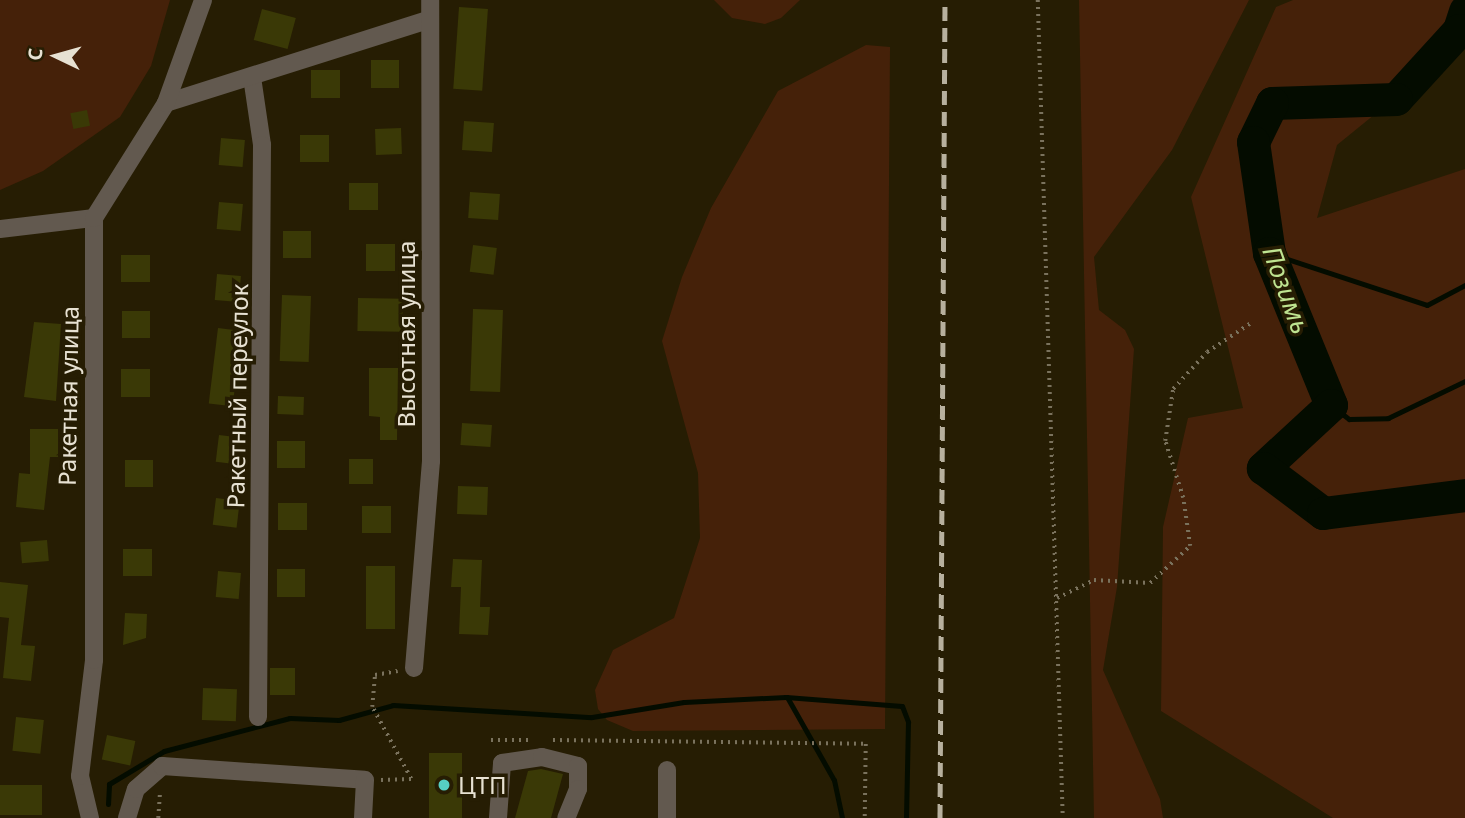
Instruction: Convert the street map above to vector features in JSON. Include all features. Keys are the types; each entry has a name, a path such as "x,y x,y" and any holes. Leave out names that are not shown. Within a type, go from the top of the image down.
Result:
{"street":[{"path":"0,229 94,218 166,103 204,0"},
{"name":"Высотная улица","path":"414,668 431,461 430,0"},
{"path":"166,103 428,20"},
{"name":"Ракетный переулок","path":"252,77 262,145 258,717"},
{"name":"Ракетная улица","path":"90,818 80,776 94,660 94,218"},
{"path":"498,818 502,763 542,757 578,766 578,789 566,818"},
{"path":"122,817 136,789 162,766 365,780 363,818"},
{"path":"667,770 667,818"}],"path":[{"path":"1038,0 1063,818"},
{"path":"1057,598 1094,580 1150,583 1190,545 1183,498 1165,441 1173,389 1207,352 1251,323"},
{"path":"365,780 411,779 372,707 375,675 414,668"},
{"path":"491,740 533,740"},
{"path":"547,740 866,744 865,818"}],"shaded area":[{"path":"0,0 170,0 151,66 120,117 43,171 0,190"},
{"path":"714,0 800,0 781,18 765,24 732,18"},
{"path":"1079,0 1249,0 1172,150 1094,257 1099,310 1125,330 1134,349 1117,587 1103,670 1160,799 1163,818 1094,818"},
{"path":"1293,0 1465,0 1465,41 1337,145 1317,218 1465,169 1465,818 1333,818 1161,711 1163,527 1188,418 1243,408 1191,197 1276,7"},
{"path":"866,45 890,47 885,729 633,731 607,720 598,709 595,690 613,650 674,618 700,538 698,473 662,341 682,277 711,208 778,91"}],"building":[{"path":"459,7 488,9 482,91 453,89"},
{"path":"262,9 296,18 288,49 254,40"},
{"path":"371,60 399,60 399,88 371,88"},
{"path":"311,70 340,70 340,98 311,98"},
{"path":"87,110 90,126 73,129 70,113"},
{"path":"464,121 494,123 492,152 462,150"},
{"path":"401,128 402,154 376,155 375,129"},
{"path":"300,135 329,135 329,162 300,162"},
{"path":"221,138 245,140 243,167 219,165"},
{"path":"349,183 378,183 378,210 349,210"},
{"path":"470,192 500,194 498,220 468,218"},
{"path":"219,202 243,204 241,231 217,229"},
{"path":"283,231 311,231 311,258 283,258"},
{"path":"366,244 395,244 395,271 366,271"},
{"path":"473,245 497,248 494,275 470,272"},
{"path":"121,255 150,255 150,282 121,282"},
{"path":"217,274 241,276 239,302 215,300"},
{"path":"282,295 311,296 309,362 280,361"},
{"path":"358,298 403,299 402,332 357,331"},
{"path":"473,309 503,310 500,392 470,391"},
{"path":"122,311 150,311 150,338 122,338"},
{"path":"34,322 61,324 56,401 24,397"},
{"path":"218,328 242,331 233,406 209,403"},
{"path":"369,368 398,368 397,440 380,440 380,417 369,416"},
{"path":"121,369 150,369 150,397 121,397"},
{"path":"278,396 304,397 303,415 277,414"},
{"path":"462,423 492,425 490,447 460,445"},
{"path":"30,429 58,429 58,457 50,457 44,510 16,507 19,473 30,474"},
{"path":"219,435 242,438 239,465 216,462"},
{"path":"277,441 305,441 305,468 277,468"},
{"path":"349,459 373,459 373,484 349,484"},
{"path":"125,460 153,460 153,487 125,487"},
{"path":"458,486 488,487 487,515 457,514"},
{"path":"216,498 240,501 237,528 213,525"},
{"path":"278,503 307,503 307,530 278,530"},
{"path":"362,506 391,506 391,533 362,533"},
{"path":"47,540 49,561 22,563 20,542"},
{"path":"123,549 152,549 152,576 123,576"},
{"path":"453,559 482,560 480,607 490,607 488,635 459,634 461,587 451,587"},
{"path":"366,566 395,566 395,629 366,629"},
{"path":"277,569 305,569 305,597 277,597"},
{"path":"218,571 241,573 239,599 216,597"},
{"path":"0,582 28,585 21,645 35,646 31,681 3,678 9,618 0,617"},
{"path":"125,613 147,614 146,638 123,645"},
{"path":"270,668 295,668 295,695 270,695"},
{"path":"203,688 237,689 236,721 202,720"},
{"path":"16,717 44,720 40,754 12,751"},
{"path":"107,735 135,741 130,765 102,759"},
{"name":"ЦТП","path":"429,753 462,753 462,818 429,818"},
{"path":"541,769 563,774 551,818 515,818 528,771"},
{"path":"0,785 42,785 42,815 0,815"}],"waterway":[{"name":"Позимь","path":"1465,11 1459,30 1396,99 1272,103 1253,142 1269,253 1331,405 1263,468 1323,513 1465,495"},
{"path":"1269,253 1427,305 1465,285"},
{"path":"1331,405 1349,419 1388,418 1465,381"},
{"path":"108,804 109,784 164,751 290,718 339,720 393,705 592,717 684,702 786,697 902,706 908,722 906,818"},
{"path":"787,697 834,780 842,818"}],"railway":[{"path":"940,818 945,0"}],"place":[{"name":"ЦТП","path":"444,785"}]}
